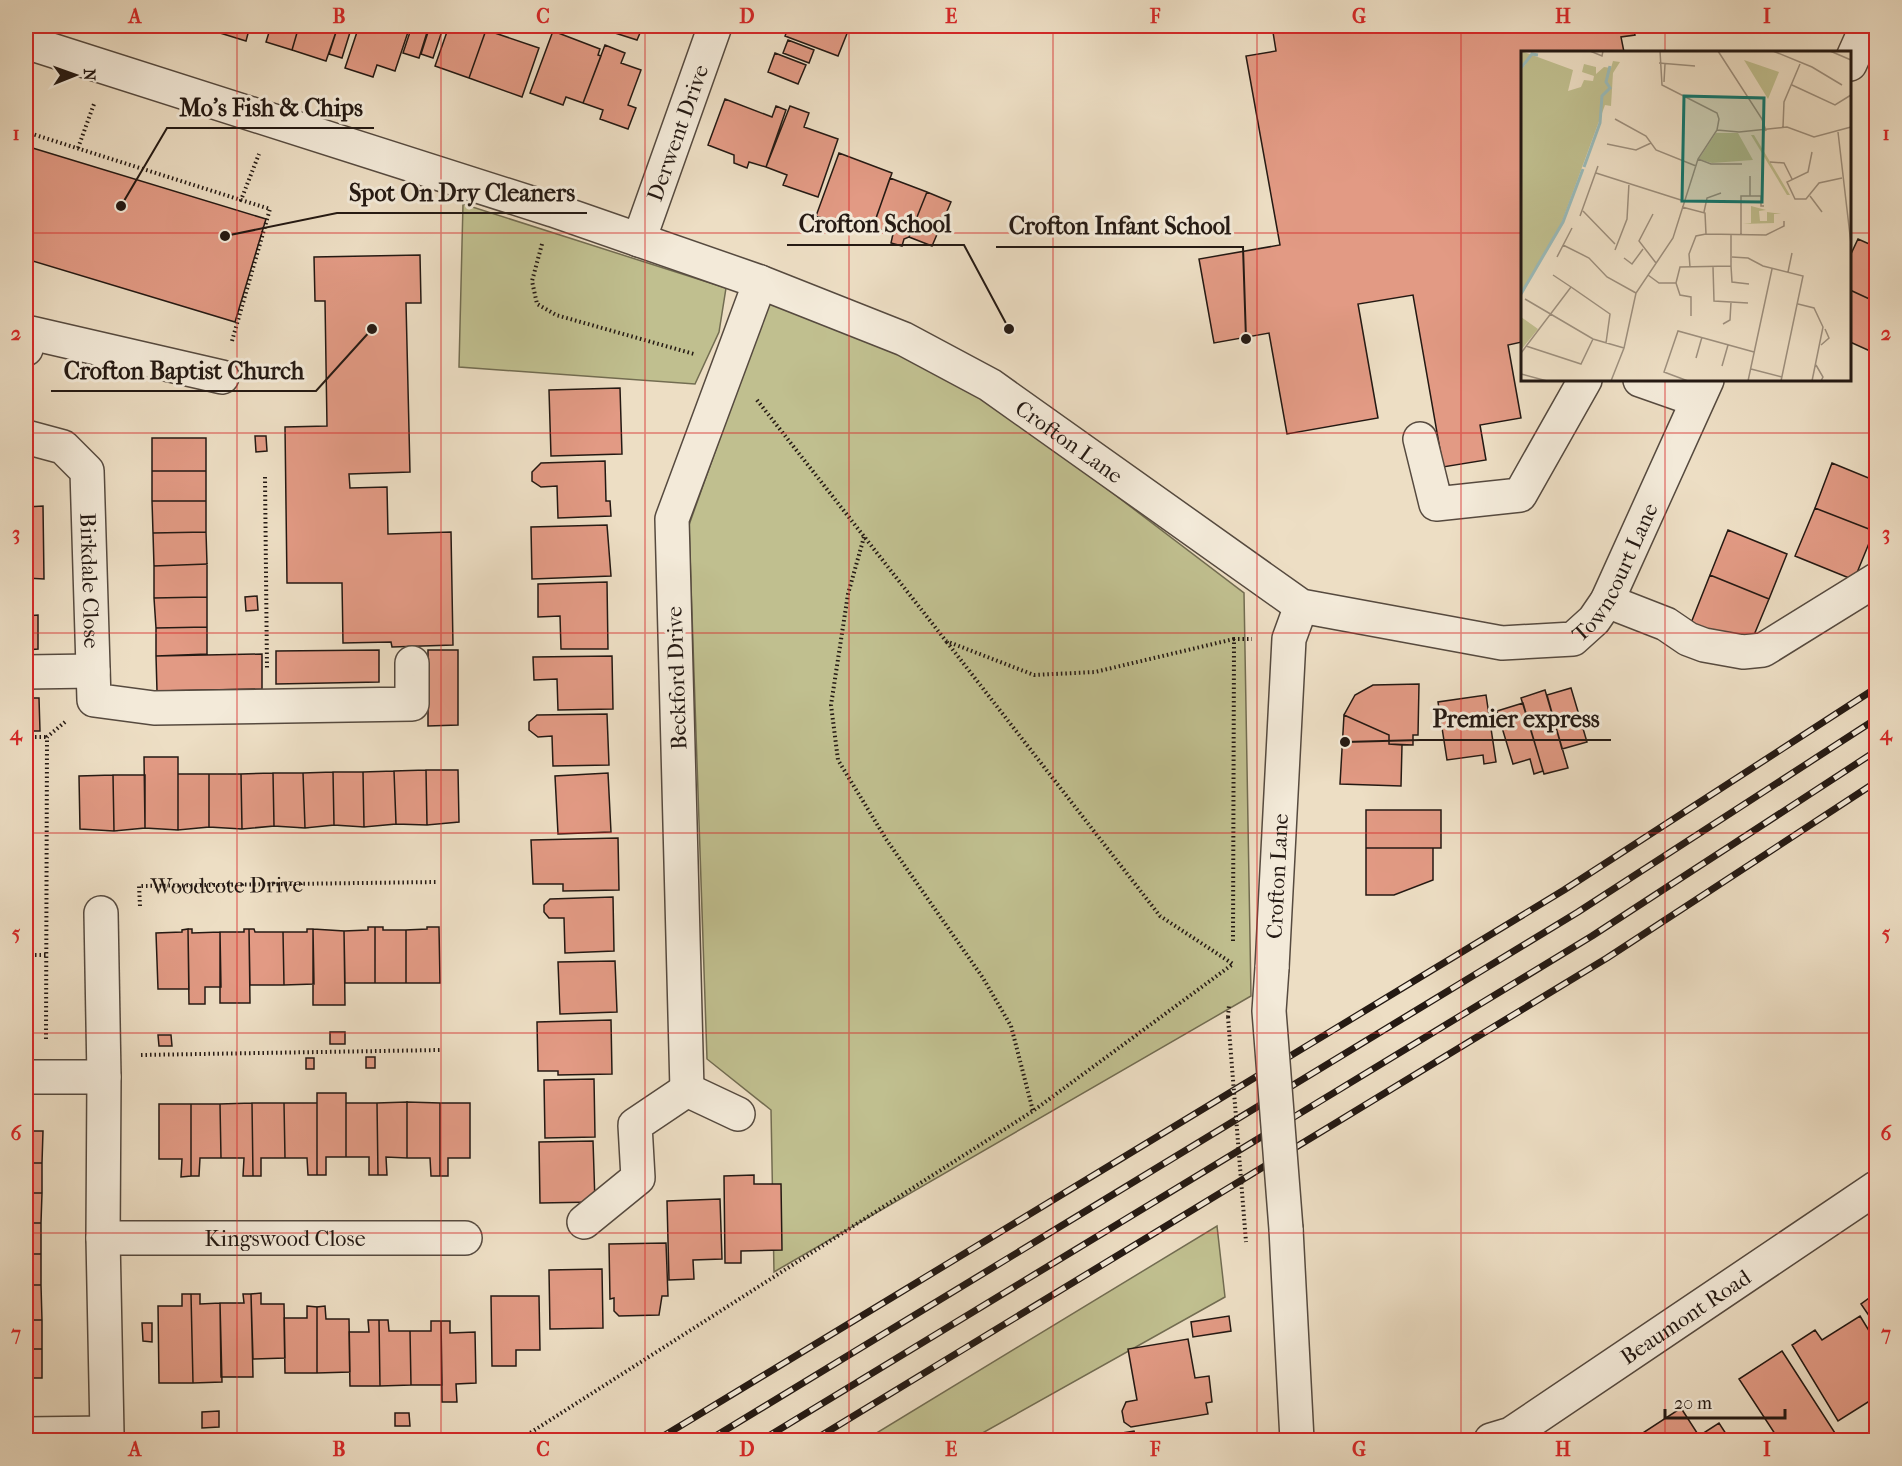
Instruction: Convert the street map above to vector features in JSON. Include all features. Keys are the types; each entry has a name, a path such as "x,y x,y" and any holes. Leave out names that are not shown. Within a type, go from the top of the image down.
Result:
{"street":[{"name":"Derwent Drive","path":"639,240 715,26"},
{"path":"1851,62 1867,26"},
{"name":"Crofton Lane","path":"26,42 108,66 553,210 760,282 904,339 990,385 1301,606 1289,639 1269,1011 1286,1229 1297,1440"},
{"name":"Beckford Drive","path":"687,1089 672,519 760,282"},
{"path":"26,349 31,333 222,377"},
{"path":"1420,439 1436,504 1520,495 1584,381"},
{"path":"1646,381 1702,390"},
{"name":"Towncourt Lane","path":"1301,606 1502,643 1573,639 1593,620 1607,601 1702,390"},
{"name":"Birkdale Close","path":"26,437 63,447 87,471 94,685"},
{"path":"1607,601 1666,624 1688,639 1704,645 1743,652 1763,650 1876,580"},
{"path":"26,672 94,685 154,708 412,704 412,663"},
{"path":"26,1434 109,1437 103,1238 104,1066 101,913"},
{"path":"36,1077 104,1066"},
{"path":"584,1222 638,1178 635,1125 687,1089 738,1114"},
{"name":"Beaumont Road","path":"1491,1440 1511,1434 1876,1188"},
{"name":"Kingswood Close","path":"103,1238 465,1238"}],"path":[{"path":"78,148 108,66"},
{"path":"241,200 272,119"},
{"path":"26,132 270,208 222,377"},
{"path":"553,210 532,281 537,304 556,315 730,364 1160,916 1233,964"},
{"path":"265,477 268,706"},
{"path":"865,537 848,594 831,705 838,760 886,839 983,978 1011,1026 1033,1111"},
{"path":"946,642 1034,675 1095,672 1234,639 1289,639"},
{"path":"1232,975 1234,639"},
{"path":"36,1077 47,955 47,737 94,685"},
{"path":"26,737 47,737"},
{"name":"Woodcote Drive","path":"140,909 139,886 436,882"},
{"path":"26,955 47,955"},
{"path":"519,1440 1033,1111 1233,964"},
{"path":"1230,996 1228,1017 1246,1242"},
{"path":"104,1066 440,1050"}],"shaded area":[{"path":"463,204 726,288 719,332 695,384 459,367"},
{"path":"769,300 934,357 1244,593 1251,996 774,1272 771,1110 707,1059 689,525"},
{"path":"1217,1226 1225,1297 970,1440 865,1440"}],"building":[{"path":"208,26 250,26 246,41 207,29"},
{"path":"271,26 299,26 292,50 266,42"},
{"path":"299,26 338,26 326,61 292,50"},
{"path":"338,26 352,26 342,58 329,54"},
{"path":"359,26 410,26 395,71 377,65 373,77 345,68"},
{"path":"412,26 429,26 419,58 403,53"},
{"path":"430,26 443,28 433,58 421,54"},
{"path":"449,26 473,26 486,30 469,78 435,66"},
{"path":"618,26 643,26 637,40 615,33"},
{"path":"789,26 850,26 838,56 785,36"},
{"path":"1272,26 1633,26 1635,35 1621,37 1624,51 1521,51 1521,342 1508,345 1521,418 1480,425 1486,460 1443,467 1413,295 1358,304 1378,418 1287,434 1269,333 1214,343 1199,259 1280,245 1246,56 1276,51"},
{"path":"486,30 539,48 522,97 469,78"},
{"path":"553,31 600,49 598,55 601,56 583,103 566,97 563,105 530,93"},
{"path":"788,40 814,50 809,63 783,53"},
{"path":"605,45 625,53 621,63 641,70 628,105 636,108 628,129 600,119 603,110 583,103"},
{"path":"775,53 806,65 798,84 768,72"},
{"path":"725,99 772,117 776,106 786,110 766,167 749,162 747,168 734,163 734,155 708,145"},
{"path":"790,106 809,113 804,127 838,139 818,197 783,185 787,175 766,167"},
{"path":"26,146 266,219 235,322 26,259"},
{"path":"839,153 892,173 871,232 851,225 850,229 816,216"},
{"path":"890,178 927,192 909,237 904,239 902,246 891,243 893,234 873,227"},
{"path":"927,192 951,202 932,246 909,237"},
{"path":"1858,239 1876,247 1876,302 1851,290 1851,254"},
{"path":"420,255 421,303 406,303 410,472 349,474 350,488 387,487 388,534 451,532 453,645 392,647 391,642 343,643 342,583 287,583 285,427 327,426 325,301 315,301 314,257"},
{"path":"1851,290 1876,302 1876,336 1870,351 1851,342"},
{"path":"620,388 622,454 551,456 549,390"},
{"path":"255,436 266,436 267,451 256,452"},
{"path":"152,438 206,438 206,471 152,471"},
{"path":"605,461 606,501 610,501 611,516 558,518 557,486 541,487 532,481 532,472 541,463"},
{"path":"1832,463 1876,481 1874,531 1815,508"},
{"path":"152,471 206,471 206,501 152,501"},
{"path":"152,501 206,501 206,532 153,533"},
{"path":"43,506 44,579 26,578 26,507"},
{"path":"1815,508 1874,531 1854,580 1795,556"},
{"path":"607,525 611,576 532,579 531,527"},
{"path":"1728,530 1787,554 1769,599 1710,575"},
{"path":"206,532 207,564 154,566 153,533"},
{"path":"207,564 207,597 154,598 154,566"},
{"path":"1710,575 1769,599 1749,647 1691,623"},
{"path":"607,582 608,649 561,649 560,616 538,617 538,584"},
{"path":"257,596 258,610 246,611 245,597"},
{"path":"207,597 207,627 156,628 154,598"},
{"path":"38,615 38,649 26,650 26,616"},
{"path":"207,627 207,654 156,656 156,628"},
{"path":"379,650 379,682 276,684 276,651"},
{"path":"428,650 458,650 458,725 428,726"},
{"path":"262,654 262,689 157,691 156,656"},
{"path":"612,656 613,709 558,710 557,679 534,680 533,657"},
{"path":"1419,684 1418,735 1413,735 1413,745 1389,744 1389,735 1344,715 1355,695 1373,685"},
{"path":"1571,688 1587,742 1562,749 1547,695"},
{"path":"1545,690 1568,768 1544,774 1521,698"},
{"path":"1486,695 1496,762 1484,764 1483,755 1447,760 1438,702"},
{"path":"26,698 39,698 40,731 26,731"},
{"path":"1523,703 1543,771 1534,774 1530,759 1513,764 1497,711"},
{"path":"607,714 609,765 553,766 552,736 538,737 529,730 529,722 537,715"},
{"path":"1344,715 1389,735 1389,744 1402,745 1401,786 1340,784"},
{"path":"144,757 178,757 178,830 145,828"},
{"path":"426,770 427,825 396,824 394,771"},
{"path":"426,770 458,770 459,822 427,825"},
{"path":"394,771 396,824 364,827 363,772"},
{"path":"333,772 334,825 305,828 303,773"},
{"path":"333,772 363,772 364,827 334,825"},
{"path":"273,773 274,826 242,829 241,774"},
{"path":"273,773 303,773 305,828 274,826"},
{"path":"608,773 611,832 558,834 555,776"},
{"path":"178,774 209,774 209,827 178,830"},
{"path":"209,774 241,774 242,829 209,827"},
{"path":"113,775 145,775 145,828 114,831"},
{"path":"113,775 114,831 80,829 79,776"},
{"path":"1366,810 1441,810 1441,848 1366,848"},
{"path":"618,838 619,890 563,891 563,884 533,884 531,840"},
{"path":"1366,848 1433,848 1433,880 1394,895 1366,895"},
{"path":"613,897 614,951 565,953 564,918 549,918 544,912 544,905 550,899"},
{"path":"368,927 375,927 375,983 345,983 344,931 368,930"},
{"path":"375,927 383,927 383,930 406,930 406,983 375,983"},
{"path":"427,927 439,927 440,983 406,983 406,930 427,929"},
{"path":"188,929 189,989 158,989 156,933 182,932"},
{"path":"188,929 192,929 192,933 220,932 221,987 205,987 205,1004 189,1004"},
{"path":"244,929 249,929 250,1003 220,1003 220,932 244,932"},
{"path":"249,929 254,929 255,932 283,932 284,985 250,985"},
{"path":"307,929 313,929 314,984 284,985 283,932 307,932"},
{"path":"313,929 344,931 345,1005 313,1005"},
{"path":"615,961 617,1012 560,1014 558,962"},
{"path":"611,1020 612,1074 558,1075 558,1071 538,1071 537,1022"},
{"path":"330,1032 345,1032 345,1044 330,1044"},
{"path":"158,1035 171,1035 172,1046 159,1046"},
{"path":"366,1057 375,1057 375,1068 366,1068"},
{"path":"306,1058 314,1058 314,1069 306,1069"},
{"path":"594,1079 595,1137 545,1138 544,1080"},
{"path":"317,1093 346,1093 346,1157 326,1157 326,1175 317,1175"},
{"path":"407,1102 407,1158 386,1157 387,1175 378,1175 377,1103"},
{"path":"407,1102 440,1103 440,1176 431,1176 430,1158 407,1158"},
{"path":"252,1103 253,1176 243,1176 244,1158 221,1158 220,1104"},
{"path":"252,1103 284,1103 285,1158 261,1158 261,1176 253,1176"},
{"path":"284,1103 317,1103 317,1175 308,1175 307,1158 285,1158"},
{"path":"346,1103 377,1103 378,1175 369,1175 369,1157 346,1157"},
{"path":"440,1103 470,1103 470,1158 448,1158 448,1176 440,1176"},
{"path":"159,1104 191,1104 191,1176 181,1177 182,1159 159,1159"},
{"path":"191,1104 220,1104 221,1158 200,1158 199,1176 191,1176"},
{"path":"26,1131 43,1131 42,1163 26,1163"},
{"path":"593,1141 595,1202 540,1203 539,1142"},
{"path":"26,1163 42,1163 42,1193 26,1193"},
{"path":"754,1175 754,1184 781,1184 782,1250 741,1251 741,1263 725,1263 724,1176"},
{"path":"26,1193 42,1193 41,1223 26,1223"},
{"path":"720,1199 722,1259 693,1260 694,1279 669,1280 667,1201"},
{"path":"26,1223 41,1223 41,1254 26,1254"},
{"path":"666,1243 668,1296 662,1296 659,1315 619,1316 614,1311 614,1298 610,1299 609,1244"},
{"path":"26,1254 41,1254 41,1285 26,1285"},
{"path":"602,1269 603,1328 550,1329 549,1270"},
{"path":"26,1285 41,1285 42,1320 26,1320"},
{"path":"261,1293 261,1304 284,1304 285,1358 253,1359 251,1294"},
{"path":"1876,1293 1876,1326 1861,1304"},
{"path":"182,1294 191,1294 193,1383 159,1383 158,1306 182,1306"},
{"path":"191,1294 200,1294 200,1304 220,1303 222,1382 193,1383"},
{"path":"243,1294 251,1294 253,1377 221,1377 220,1303 244,1303"},
{"path":"491,1296 539,1296 540,1350 516,1350 516,1366 492,1366"},
{"path":"307,1306 317,1307 317,1373 285,1373 284,1318 307,1318"},
{"path":"325,1306 326,1319 349,1319 350,1372 317,1373 317,1307"},
{"path":"1229,1316 1231,1331 1193,1337 1191,1322"},
{"path":"1860,1316 1876,1342 1876,1397 1838,1421 1792,1345 1815,1330 1822,1340"},
{"path":"26,1320 42,1320 42,1349 26,1349"},
{"path":"368,1320 379,1320 380,1386 350,1386 349,1332 369,1332"},
{"path":"379,1320 388,1320 389,1331 410,1331 411,1385 380,1386"},
{"path":"431,1321 441,1321 442,1385 411,1385 410,1331 431,1331"},
{"path":"441,1321 450,1321 450,1333 475,1332 476,1383 456,1384 457,1402 442,1402"},
{"path":"142,1323 152,1323 152,1342 143,1341"},
{"path":"1188,1339 1195,1378 1209,1376 1212,1402 1206,1403 1208,1414 1131,1427 1124,1422 1122,1411 1126,1402 1137,1400 1128,1349"},
{"path":"26,1349 42,1349 42,1378 26,1378"},
{"path":"1782,1351 1835,1433 1824,1440 1779,1440 1739,1379"},
{"path":"1681,1408 1699,1436 1719,1423 1730,1440 1632,1440"},
{"path":"219,1411 219,1427 202,1428 202,1412"},
{"path":"395,1413 409,1413 410,1426 395,1426"},
{"path":"1134,1431 1136,1440 1077,1440"},
{"path":"413,1434 413,1440 235,1440 235,1437"}],"railway":[{"path":"657,1440 1564,890 1876,688"},
{"path":"709,1440 1578,912 1876,719"},
{"path":"762,1440 1592,936 1876,751"},
{"path":"814,1440 1607,958 1876,782"}],"place":[{"name":"Mo's Fish & Chips","path":"121,206"},
{"name":"Spot On Dry Cleaners","path":"225,236"},
{"name":"Crofton Baptist Church","path":"372,329"},
{"name":"Crofton School","path":"1009,329"},
{"name":"Crofton Infant School","path":"1246,339"},
{"name":"Premier express","path":"1345,742"}]}
